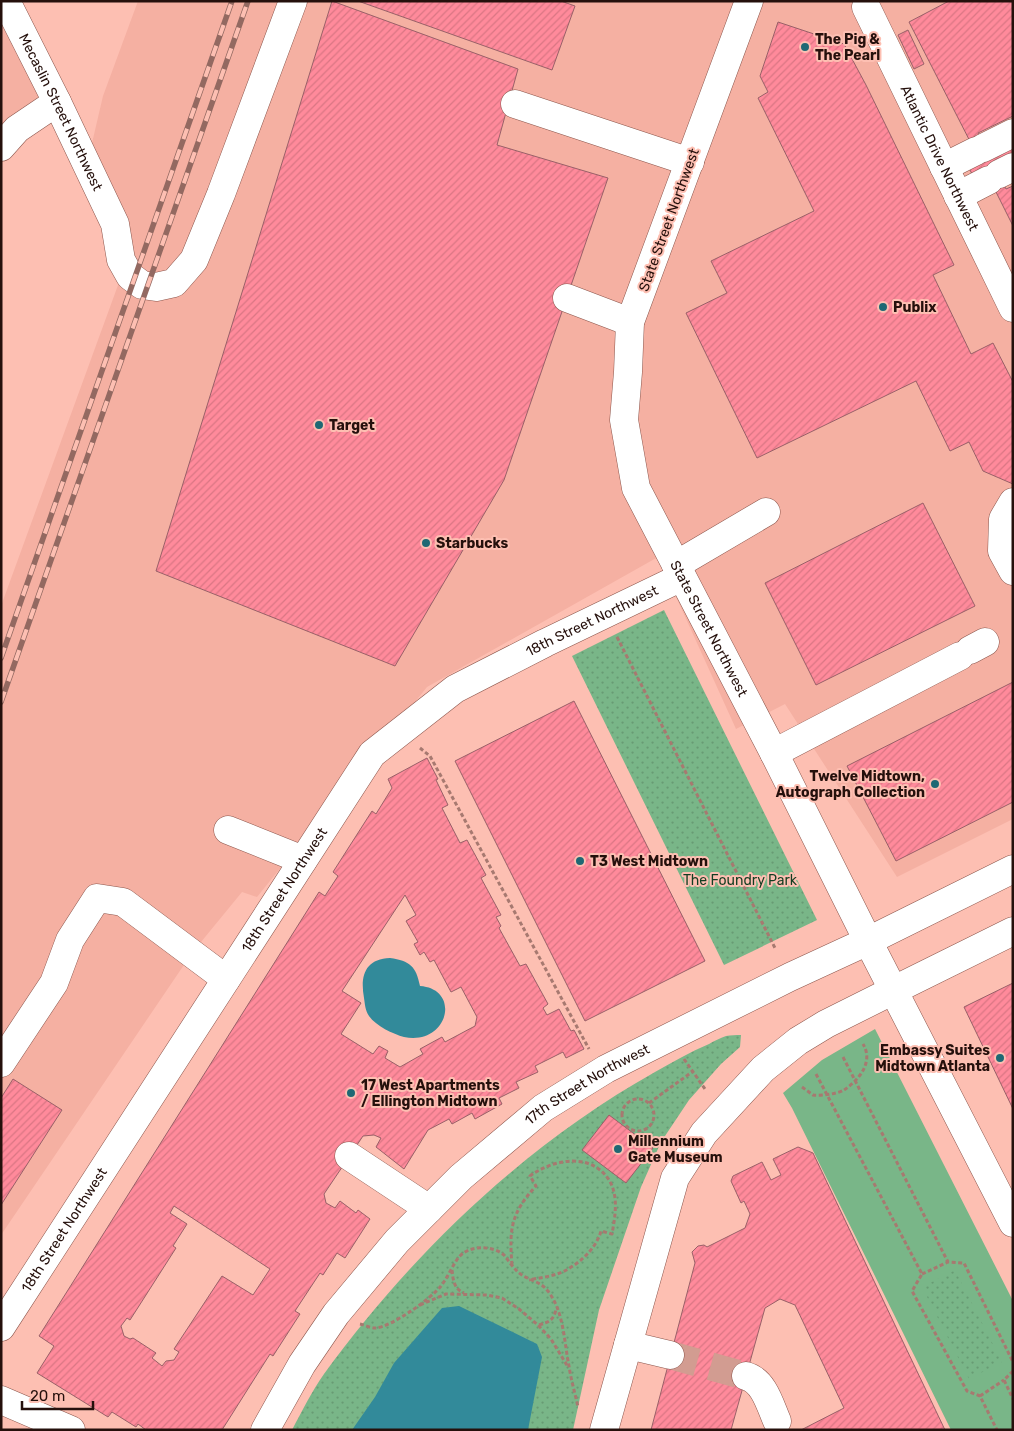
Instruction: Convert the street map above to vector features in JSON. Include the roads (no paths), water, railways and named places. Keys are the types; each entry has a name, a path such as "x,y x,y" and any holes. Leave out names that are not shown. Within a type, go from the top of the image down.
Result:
{"street":[{"name":"Mecaslin Street Northwest","path":"6,1 115,224 121,260 130,276 142,285 156,287 174,283 194,260 221,194 293,1"},
{"name":"State Street Northwest","path":"749,1 630,322 624,420 636,488 774,753 1013,1223"},
{"name":"Atlantic Drive Northwest","path":"864,3 1013,308"},
{"path":"1,147 17,130 57,102"},
{"path":"514,104 690,162"},
{"path":"944,167 1013,133"},
{"path":"958,196 1000,174"},
{"path":"567,298 630,322"},
{"path":"1013,502 1003,519 1002,543 1002,551 1013,570"},
{"name":"18th Street Northwest","path":"1,1327 372,754 455,689 606,614 679,572 766,512"},
{"path":"774,753 972,649"},
{"path":"228,830 303,860"},
{"name":"17th Street Northwest","path":"265,1430 302,1364 336,1314 397,1241 462,1176 543,1108 598,1074 790,977 868,941 1013,869"},
{"path":"1,1063 54,983 70,940 97,898 123,902 226,979"},
{"path":"604,1430 675,1178 704,1132 763,1069 798,1041 826,1024 1013,931"},
{"path":"349,1156 429,1209"},
{"path":"628,1345 670,1355"},
{"path":"746,1376 753,1378 762,1388 777,1421"},
{"path":"1,1400 71,1430"}],"water":[{"path":"390,958 407,963 414,969 420,986 433,989 441,996 445,1006 444,1016 439,1026 431,1033 419,1038 404,1037 380,1026 368,1014 365,1007 363,990 366,970 375,962"},
{"path":"459,1306 537,1344 542,1357 528,1430 352,1430 375,1397 394,1363 442,1308"}],"tunnel":[{"path":"670,1355 746,1376"}],"railway":[{"path":"1,658 232,1"},
{"path":"1,702 248,1"}],"place":[{"name":"The Pig & The Pearl","path":"805,47"},
{"name":"Publix","path":"883,307"},
{"name":"Target","path":"319,425"},
{"name":"Starbucks","path":"426,543"},
{"name":"Twelve Midtown, Autograph Collection","path":"935,784"},
{"name":"T3 West Midtown","path":"580,861"},
{"name":"Embassy Suites Midtown Atlanta","path":"1000,1058"},
{"name":"17 West Apartments / Ellington Midtown","path":"351,1093"},
{"name":"Millennium Gate Museum","path":"618,1149"}],"park label":[{"name":"The Foundry Park","path":"740,880"}]}
